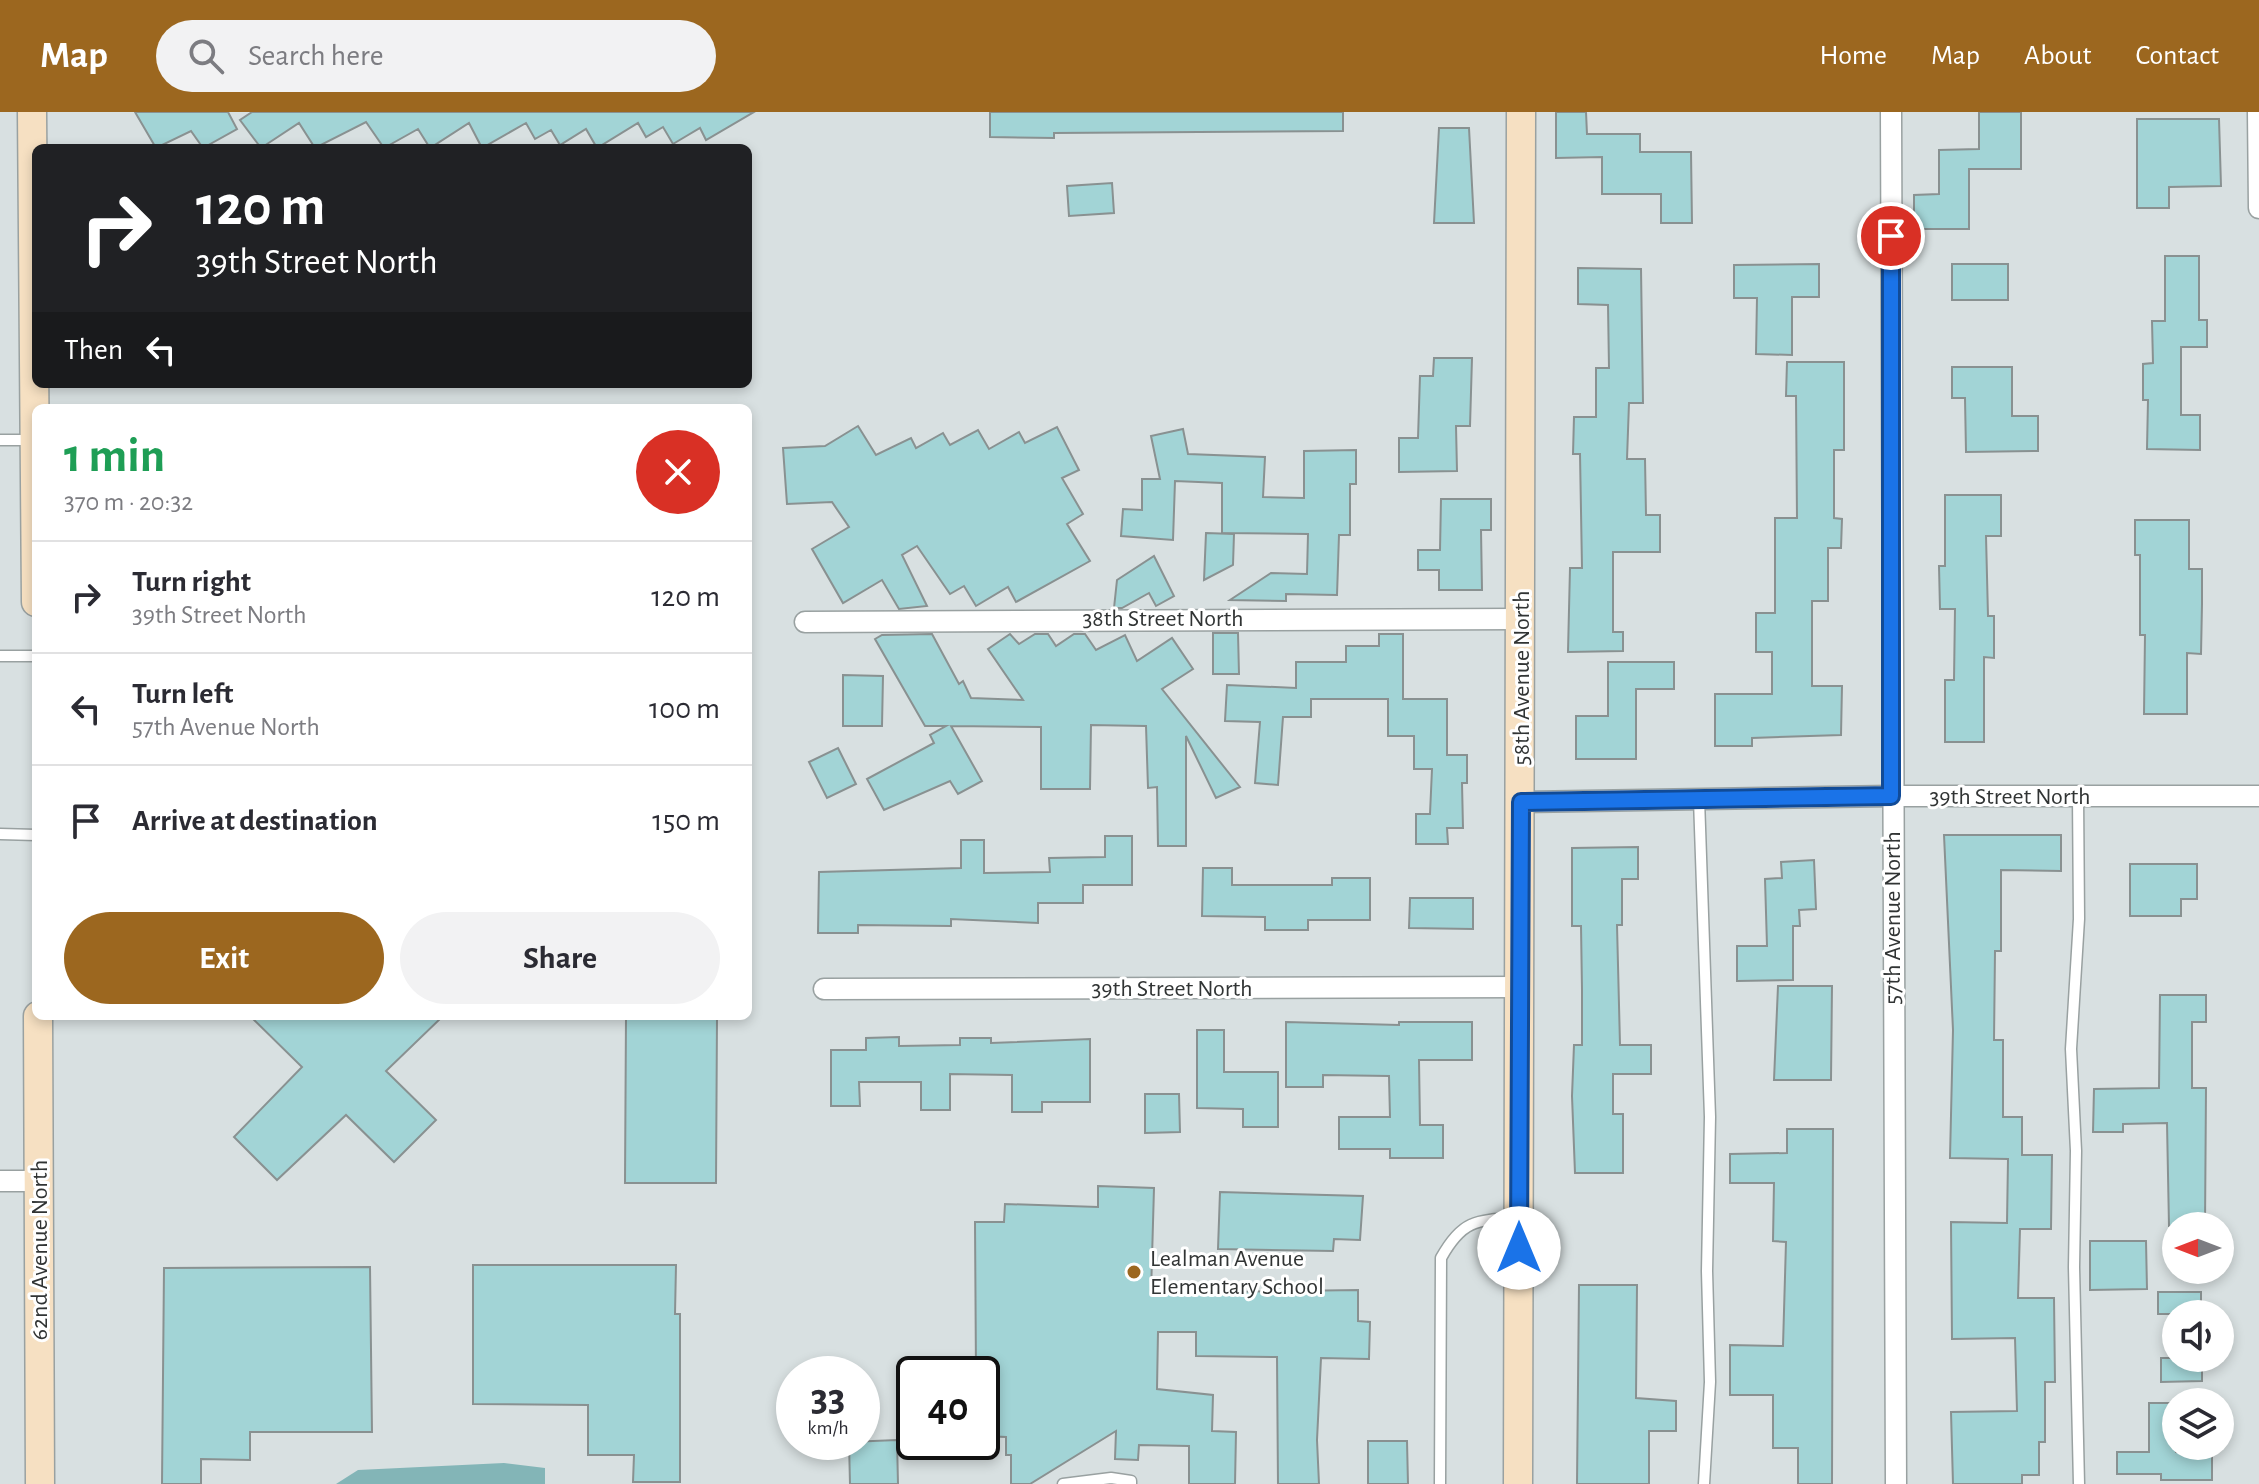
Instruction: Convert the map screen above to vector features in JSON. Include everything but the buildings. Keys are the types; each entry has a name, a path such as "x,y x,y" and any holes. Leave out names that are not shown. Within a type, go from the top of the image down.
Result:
{"street":[{"path":"32,112 32,144"},
{"name":"58th Avenue North","path":"1518,1484 1521,112"},
{"name":"57th Avenue North","path":"1891,112 1891,796 1896,1484"},
{"path":"2258,112 2259,208"},
{"name":"38th Street North","path":"805,622 1521,619"},
{"name":"39th Street North","path":"1521,802 1891,796 2259,796"},
{"name":"39th Street North","path":"824,989 1521,987"},
{"name":"62nd Avenue North","path":"38,1020 40,1484"},
{"path":"0,1181 39,1181"}],"lane":[{"path":"0,440 32,440"},
{"path":"0,656 32,656"},
{"path":"2078,796 2079,919 2071,1049 2076,1151 2074,1267 2079,1484"},
{"path":"1699,799 1710,1117 1707,1271 1710,1382 1704,1484"},
{"path":"0,834 32,835"},
{"path":"1440,1484 1441,1258 1454,1233 1482,1219 1519,1218"},
{"path":"1063,1484 1111,1478 1131,1481 1131,1484"}],"water":[{"path":"504,1463 545,1468 545,1484 336,1484 358,1470"}],"place":[{"name":"Lealman Avenue Elementary School","path":"1134,1272"}],"route":[{"path":"1519,1248 1521,802 1891,796 1891,236"}]}
